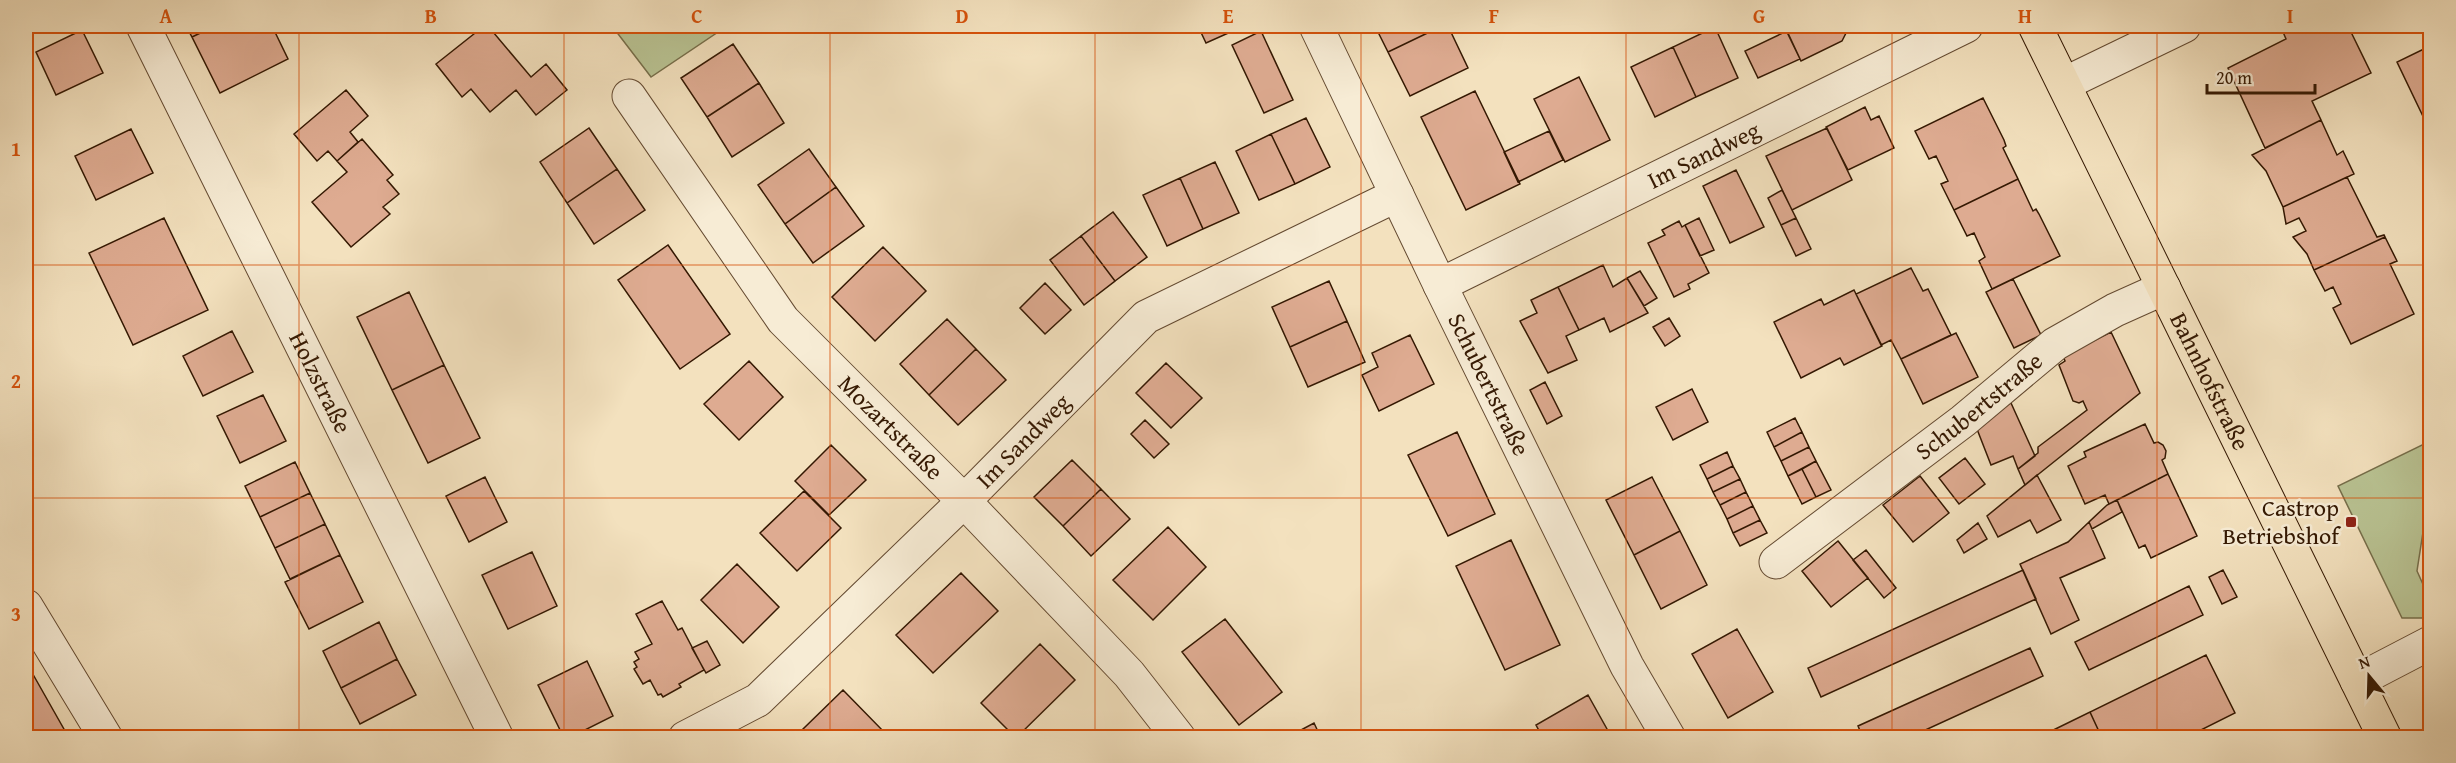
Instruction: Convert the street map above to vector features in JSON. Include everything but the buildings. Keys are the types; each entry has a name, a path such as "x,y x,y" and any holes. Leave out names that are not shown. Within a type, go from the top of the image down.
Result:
{"main road":[{"name":"Bahnhofstraße","path":"2035,26 2385,738"}],"street":[{"name":"Holzstraße","path":"143,26 497,738"},
{"name":"Schubertstraße","path":"1316,26 1627,666 1669,738"},
{"name":"Im Sandweg","path":"1440,285 1966,26"},
{"path":"2064,84 2184,26"},
{"name":"Mozartstraße","path":"629,96 783,320 964,501 1129,674 1179,738"},
{"name":"Im Sandweg","path":"685,738 758,700 964,501 1146,317 1397,195"},
{"name":"Schubertstraße","path":"1776,562 1963,421 2055,344 2115,310 2164,288"},
{"path":"26,606 106,738"},
{"path":"2357,681 2430,643"}],"green space":[{"path":"612,26 727,26 651,77"},
{"path":"2422,445 2430,448 2430,487 2417,571 2430,600 2430,618 2402,618 2338,486"}],"place":[{"name":"Castrop Betriebshof","path":"2351,522"}]}
